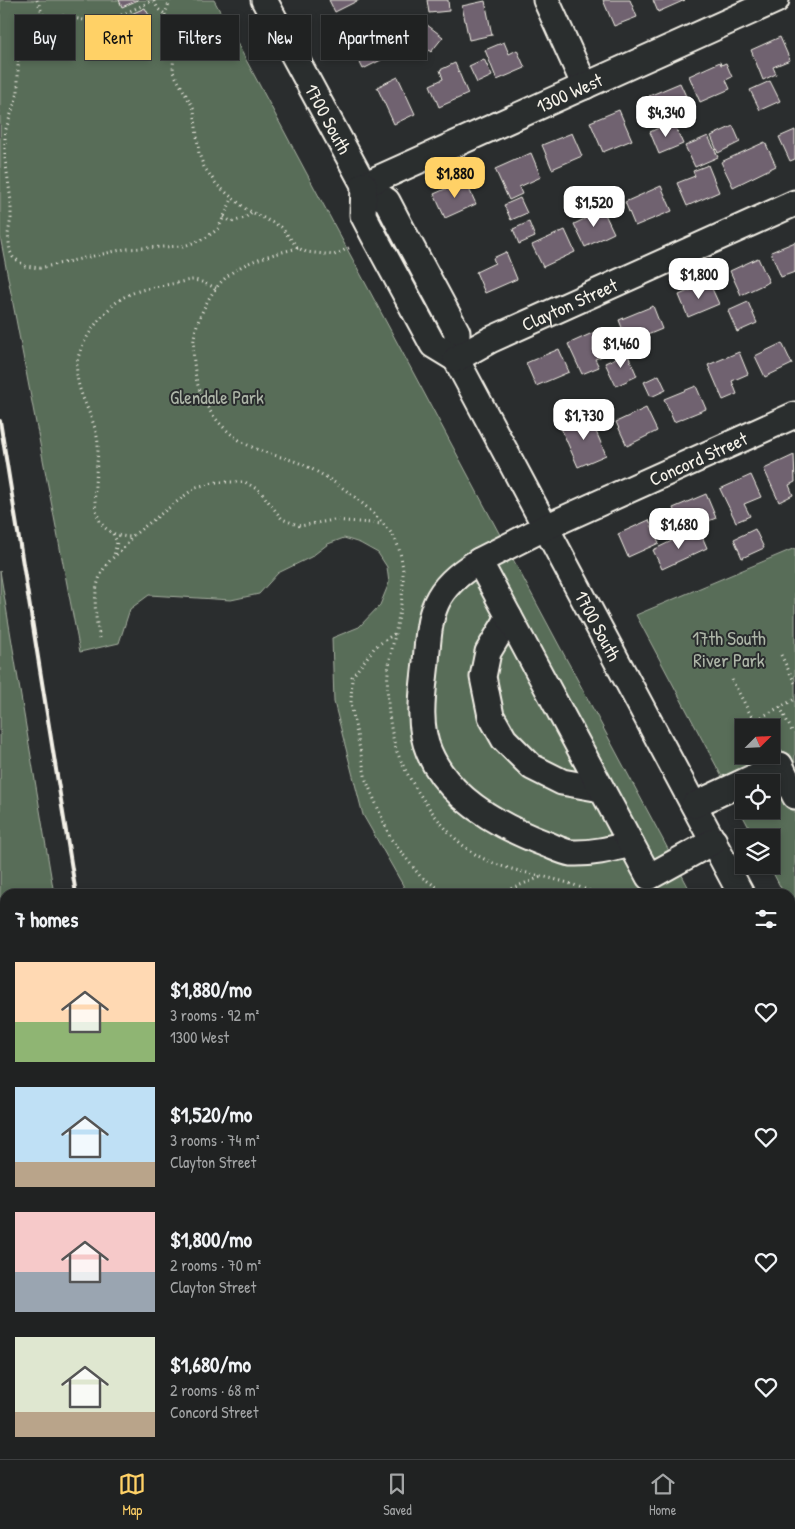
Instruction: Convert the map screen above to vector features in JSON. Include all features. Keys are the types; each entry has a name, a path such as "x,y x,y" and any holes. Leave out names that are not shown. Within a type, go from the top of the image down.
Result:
{"street":[{"name":"1700 South","path":"264,0 364,185 387,201 457,332 456,359 738,889"},
{"path":"546,0 585,86"},
{"name":"1300 West","path":"364,185 776,0"},
{"name":"Clayton Street","path":"456,359 490,340 795,203"},
{"name":"Concord Street","path":"631,844 602,852 570,853 532,838 488,816 461,795 441,774 429,752 423,728 422,698 428,638 436,600 456,575 479,561 546,527 795,415"},
{"path":"479,561 649,877 714,841"},
{"path":"509,616 488,652 483,677 491,716 504,739 532,767 562,782 601,788"},
{"path":"694,805 780,765 795,796"}],"path":[{"path":"37,0 43,15"},
{"path":"75,18 89,21 117,17 154,0 158,9 165,14 174,40 174,72 194,108 199,154 204,167 213,179 232,199 281,227 298,248 320,255 334,255 351,247"},
{"path":"165,14 170,0"},
{"path":"18,60 18,93 5,132 5,158 11,201 8,242 13,257 25,266 40,268 125,249 184,246 212,234 218,229 232,199"},
{"path":"224,217 232,222 246,218 252,212"},
{"path":"298,248 249,262 231,273 216,288 202,312 193,337 196,382 202,400 214,418 234,436 258,450 281,456 303,465 332,481 369,510 396,539 402,557 403,575 388,669 388,704 396,748 416,788 432,810 470,851 509,869 558,880 583,889"},
{"path":"114,557 116,542 113,534 102,521 94,505 98,444 92,419 78,388 77,364 83,341 100,320 123,298 146,288 193,280 216,288"},
{"path":"100,638 95,606 100,577 114,557 127,545 131,537 196,487 217,482 245,482 260,491 282,519 300,526 334,520 383,524"},
{"path":"113,534 131,537"},
{"path":"395,634 375,647 352,677 352,714 366,780 391,839 420,876 440,889"},
{"path":"781,655 795,683"},
{"path":"732,680 754,721 795,699"},
{"path":"780,707 793,733"},
{"path":"510,889 541,877"}],"green space":[{"name":"Glendale Park","path":"0,0 214,0 222,15 161,15 161,60 239,60 239,47 689,889 405,889 363,815 334,702 332,638 359,627 380,605 389,583 387,567 378,553 360,543 344,538 328,544 311,557 278,573 259,594 231,600 149,595 130,609 119,643 80,652 0,236"},
{"name":"17th South River Park","path":"795,548 795,889 781,889 774,874 780,874 780,829 750,829 744,819 780,819 780,774 735,774 735,801 636,615"},
{"path":"0,571 53,889 0,889"}],"building":[{"path":"119,0 138,0 122,7"},
{"path":"329,0 359,0 335,12"},
{"path":"427,0 448,0 449,11 429,13"},
{"path":"603,0 630,0 637,17 614,26"},
{"path":"653,0 685,0 658,12"},
{"path":"485,1 492,35 469,40 462,6"},
{"path":"145,8 149,15 129,15"},
{"path":"427,25 443,37 431,52 427,49"},
{"path":"780,37 790,60 773,67 776,74 763,80 751,50"},
{"path":"504,42 509,54 517,50 525,68 497,80 485,50"},
{"path":"484,59 492,76 477,83 469,66"},
{"path":"359,60 381,60 363,69"},
{"path":"720,62 721,65 726,63 732,77 726,80 730,89 700,102 689,76"},
{"path":"455,63 468,94 439,107 430,85 443,79 440,70"},
{"path":"398,77 415,114 394,124 377,87"},
{"path":"770,81 780,101 760,110 750,90"},
{"path":"680,83 690,105 658,119 649,96"},
{"path":"619,110 632,140 603,152 590,122"},
{"path":"673,121 683,144 659,154 650,132"},
{"path":"733,126 740,142 718,153 711,136"},
{"path":"795,130 795,159 790,161 779,137"},
{"path":"572,133 582,156 552,169 542,145"},
{"path":"708,136 718,157 695,167 685,146"},
{"path":"765,142 776,166 733,187 721,162"},
{"path":"531,153 541,177 519,187 522,194 509,200 495,169"},
{"path":"708,165 719,192 687,206 677,183 695,176 693,171"},
{"path":"465,180 476,204 445,218 434,194"},
{"path":"661,186 672,211 635,226 625,202"},
{"path":"520,198 527,213 511,220 504,205"},
{"path":"603,210 614,233 585,247 574,224"},
{"path":"529,222 535,237 519,244 513,229"},
{"path":"565,230 575,252 543,267 532,245"},
{"path":"795,242 795,272 781,277 771,252"},
{"path":"506,252 517,279 485,293 476,272 495,263 493,258"},
{"path":"758,258 769,282 741,295 730,271"},
{"path":"709,282 719,304 688,317 679,295"},
{"path":"748,302 757,323 737,332 728,311"},
{"path":"653,306 662,329 628,343 619,320"},
{"path":"599,330 610,353 595,359 599,367 582,374 568,344"},
{"path":"782,343 792,364 765,377 755,356"},
{"path":"559,349 569,372 536,386 526,363"},
{"path":"739,352 748,374 732,381 737,394 723,400 708,365"},
{"path":"627,353 637,376 616,386 605,363"},
{"path":"659,375 666,390 651,397 644,382"},
{"path":"696,386 706,409 674,422 664,399"},
{"path":"646,408 657,431 627,446 616,422"},
{"path":"589,415 606,455 578,467 561,428"},
{"path":"794,455 795,482 789,485 793,495 779,502 764,469"},
{"path":"751,475 761,497 744,504 750,516 736,522 720,489"},
{"path":"706,494 716,518 683,531 673,508"},
{"path":"649,520 659,543 628,557 618,534"},
{"path":"755,529 764,548 742,558 734,539"},
{"path":"688,533 691,539 701,534 707,548 662,569 653,550"}],"railway":[{"path":"0,421 75,889"}]}
